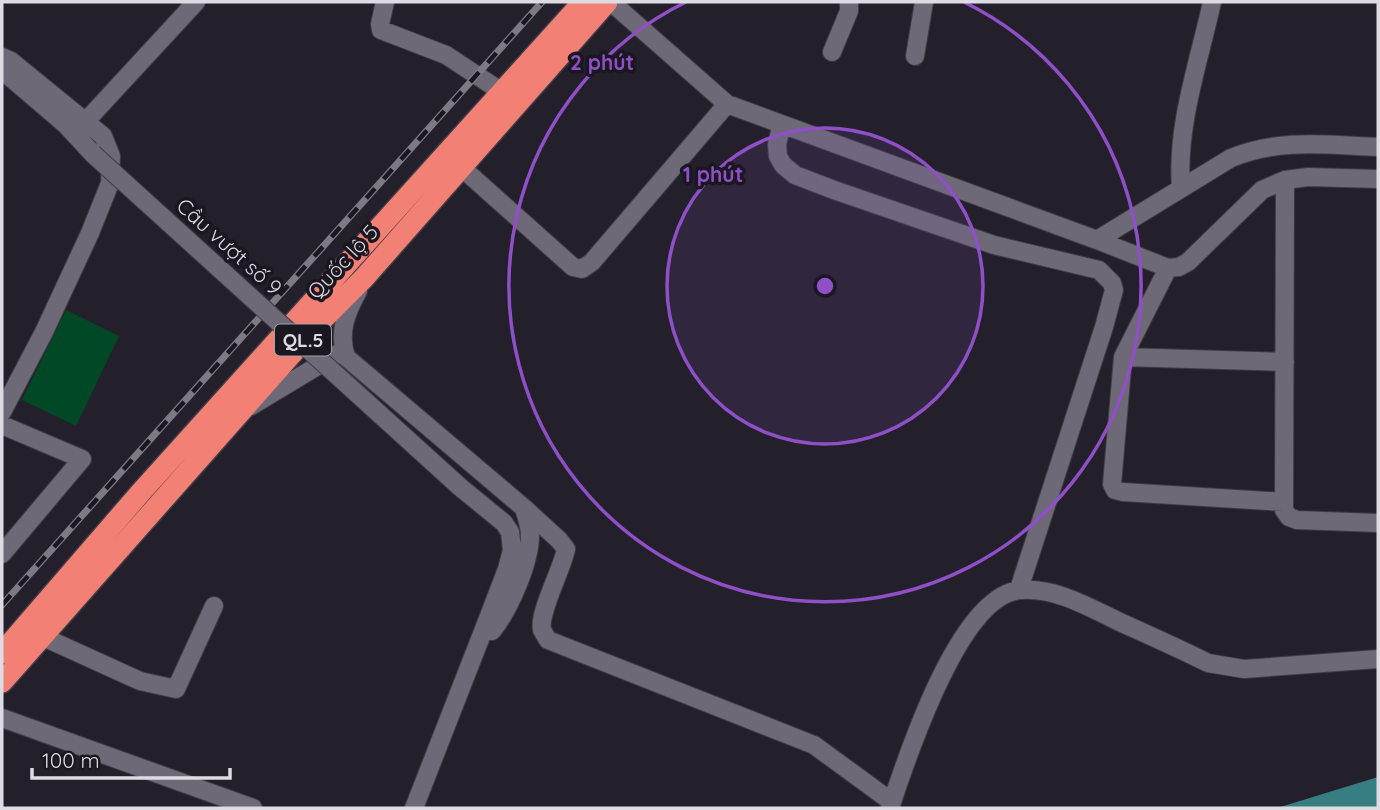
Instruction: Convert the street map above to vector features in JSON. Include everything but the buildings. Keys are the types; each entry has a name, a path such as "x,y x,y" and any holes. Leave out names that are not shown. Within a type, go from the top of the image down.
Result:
{"highway":[{"name":"Quốc lộ 5","path":"2,652 150,482 583,2"},
{"name":"Quốc lộ 5","path":"2,682 319,323 364,278 609,2"}],"street":[{"path":"86,121 196,2"},
{"path":"385,2 381,30 446,55 502,92"},
{"path":"609,2 727,104 1168,268 1179,267 1188,262 1262,190 1285,180 1321,176 1378,179"},
{"path":"832,52 849,11 849,2"},
{"path":"915,56 924,2"},
{"path":"1181,188 1181,139 1212,2"},
{"path":"2,57 11,61 103,136 111,156 110,183 90,233 44,332 2,412"},
{"name":"Cầu vượt số 9","path":"2,70 66,125 93,154 460,487 504,523 510,533 512,550 507,569 414,808"},
{"path":"461,167 573,267 583,269 592,262 727,104"},
{"path":"781,126 778,156 783,165 795,175 994,245 1099,270 1112,283 1114,290 1104,327 1019,589"},
{"path":"1097,240 1231,158 1251,150 1296,143 1378,147"},
{"path":"1285,180 1284,510 1289,517 1297,520 1373,523 1378,539"},
{"path":"1168,268 1123,357 1112,484 1115,490 1284,502"},
{"path":"364,278 346,311 342,331 346,357 524,508 566,549 542,618 542,631 548,640 814,745 891,805 907,755 950,659 970,625 986,606 1002,595 1019,589 1060,594 1208,663 1226,668 1378,659"},
{"path":"237,415 344,350"},
{"path":"1123,357 1285,362"},
{"path":"2,425 82,459 2,554"},
{"path":"478,646 494,629 508,606 527,555 531,532 524,508"},
{"path":"41,636 140,681 176,689 214,606"},
{"path":"2,718 249,808"}],"green space":[{"path":"66,310 119,336 76,426 22,400"}],"water":[{"path":"1378,777 1378,808 1277,808"}],"railway":[{"path":"2,605 542,2"}]}
